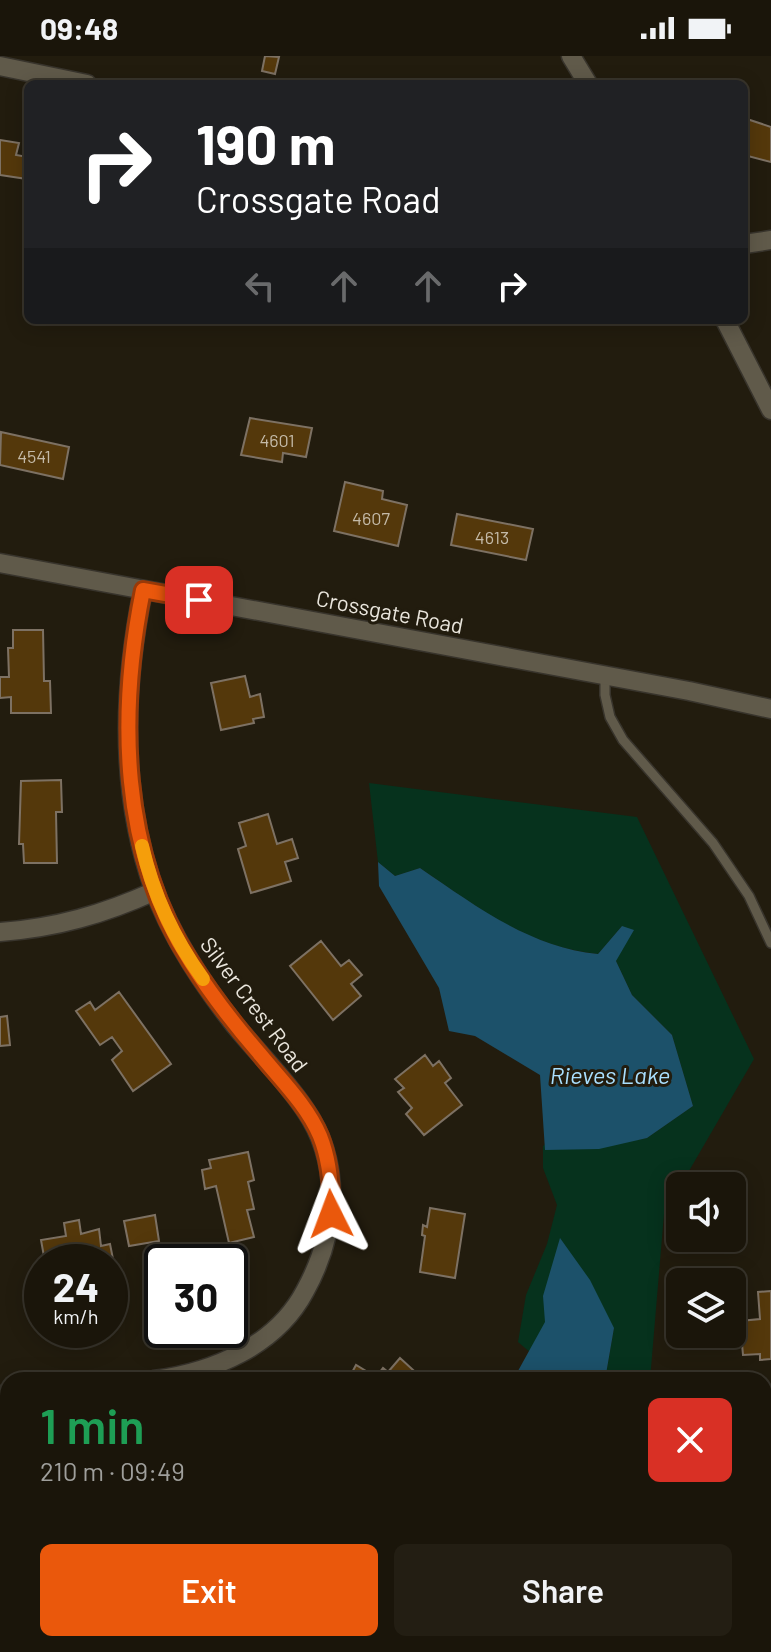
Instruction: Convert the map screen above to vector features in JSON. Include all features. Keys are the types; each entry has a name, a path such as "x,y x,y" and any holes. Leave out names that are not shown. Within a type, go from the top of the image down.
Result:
{"street":[{"path":"571,56 586,80"},
{"path":"0,66 68,80"},
{"path":"748,243 771,240"},
{"path":"727,324 771,410"},
{"name":"Crossgate Road","path":"0,563 689,691 771,709"},
{"name":"Silver Crest Road","path":"143,590 132,643 128,741 136,820 155,891 190,961 233,1022 304,1108 319,1133 327,1155 330,1178 331,1214 318,1268 302,1296 283,1321 267,1335 231,1359 190,1372"},
{"path":"0,932 71,922 114,909 155,891"}],"lane":[{"path":"605,677 610,717 623,740 713,843 749,896 771,943"}],"green space":[{"path":"369,783 637,817 754,1059 688,1172 666,1172 666,1211 651,1372 606,1372 614,1328 538,1359 518,1342 526,1295 547,1244 557,1205 543,1168 543,1146 562,1132 637,1140 647,1138 693,1106 672,1035 632,995 616,961 622,926 598,954 573,950 504,923 420,868 395,876 378,862"}],"water":[{"name":"Rieves Lake","path":"378,862 395,876 420,868 504,923 573,950 598,954 622,926 634,930 616,961 632,995 672,1035 693,1106 647,1138 599,1149 545,1150 540,1075 475,1036 449,1031 439,988 379,886"},
{"path":"560,1238 590,1280 614,1328 606,1372 517,1372 545,1322 543,1296"}],"building":[{"path":"265,56 279,57 275,74 262,71"},
{"path":"748,119 771,127 771,162 748,156"},
{"path":"0,140 19,143 16,155 24,156 24,179 0,175"},
{"path":"250,418 312,428 306,457 283,453 282,462 241,455"},
{"path":"1,432 69,447 63,479 0,465"},
{"path":"345,482 383,491 382,499 407,505 398,546 334,531"},
{"path":"457,514 533,529 526,560 451,545"},
{"path":"13,630 43,630 44,681 50,681 51,713 11,713 11,697 0,698 0,677 9,677 8,648 13,648"},
{"path":"245,676 250,697 260,694 264,717 253,719 254,723 221,730 211,683"},
{"path":"61,780 62,812 56,812 57,863 24,863 23,844 19,844 21,781"},
{"path":"268,814 277,844 292,839 298,858 285,862 291,881 251,893 238,849 246,846 239,823"},
{"path":"321,941 341,966 349,960 362,975 351,984 361,996 333,1020 290,966"},
{"path":"119,992 171,1064 133,1091 112,1060 122,1051 112,1037 100,1045 76,1011 90,1002 95,1010"},
{"path":"7,1016 10,1045 0,1046 0,1017"},
{"path":"425,1055 433,1066 439,1061 451,1078 445,1083 462,1105 424,1135 406,1114 412,1108 398,1092 404,1088 395,1079"},
{"path":"248,1152 254,1180 248,1182 254,1209 247,1210 254,1237 229,1243 216,1186 205,1189 202,1170 211,1168 209,1160"},
{"path":"430,1208 465,1214 455,1278 420,1272 425,1236 422,1235 423,1225 427,1227"},
{"path":"155,1215 159,1241 129,1246 124,1221"},
{"path":"79,1220 81,1234 99,1229 101,1244 42,1244 41,1240 66,1236 64,1223"},
{"path":"771,1291 771,1359 760,1360 760,1354 743,1355 746,1320 760,1319 758,1292"},
{"path":"400,1358 415,1372 388,1372"},
{"path":"356,1365 368,1372 352,1372"}],"slow traffic":[{"path":"142,846 155,891 172,930 203,979"}],"route":[{"path":"199,600 143,590 132,643 128,697 128,741 136,820 155,891 190,961 233,1022 304,1108 319,1133 327,1155 332,1190 331,1214"}]}
